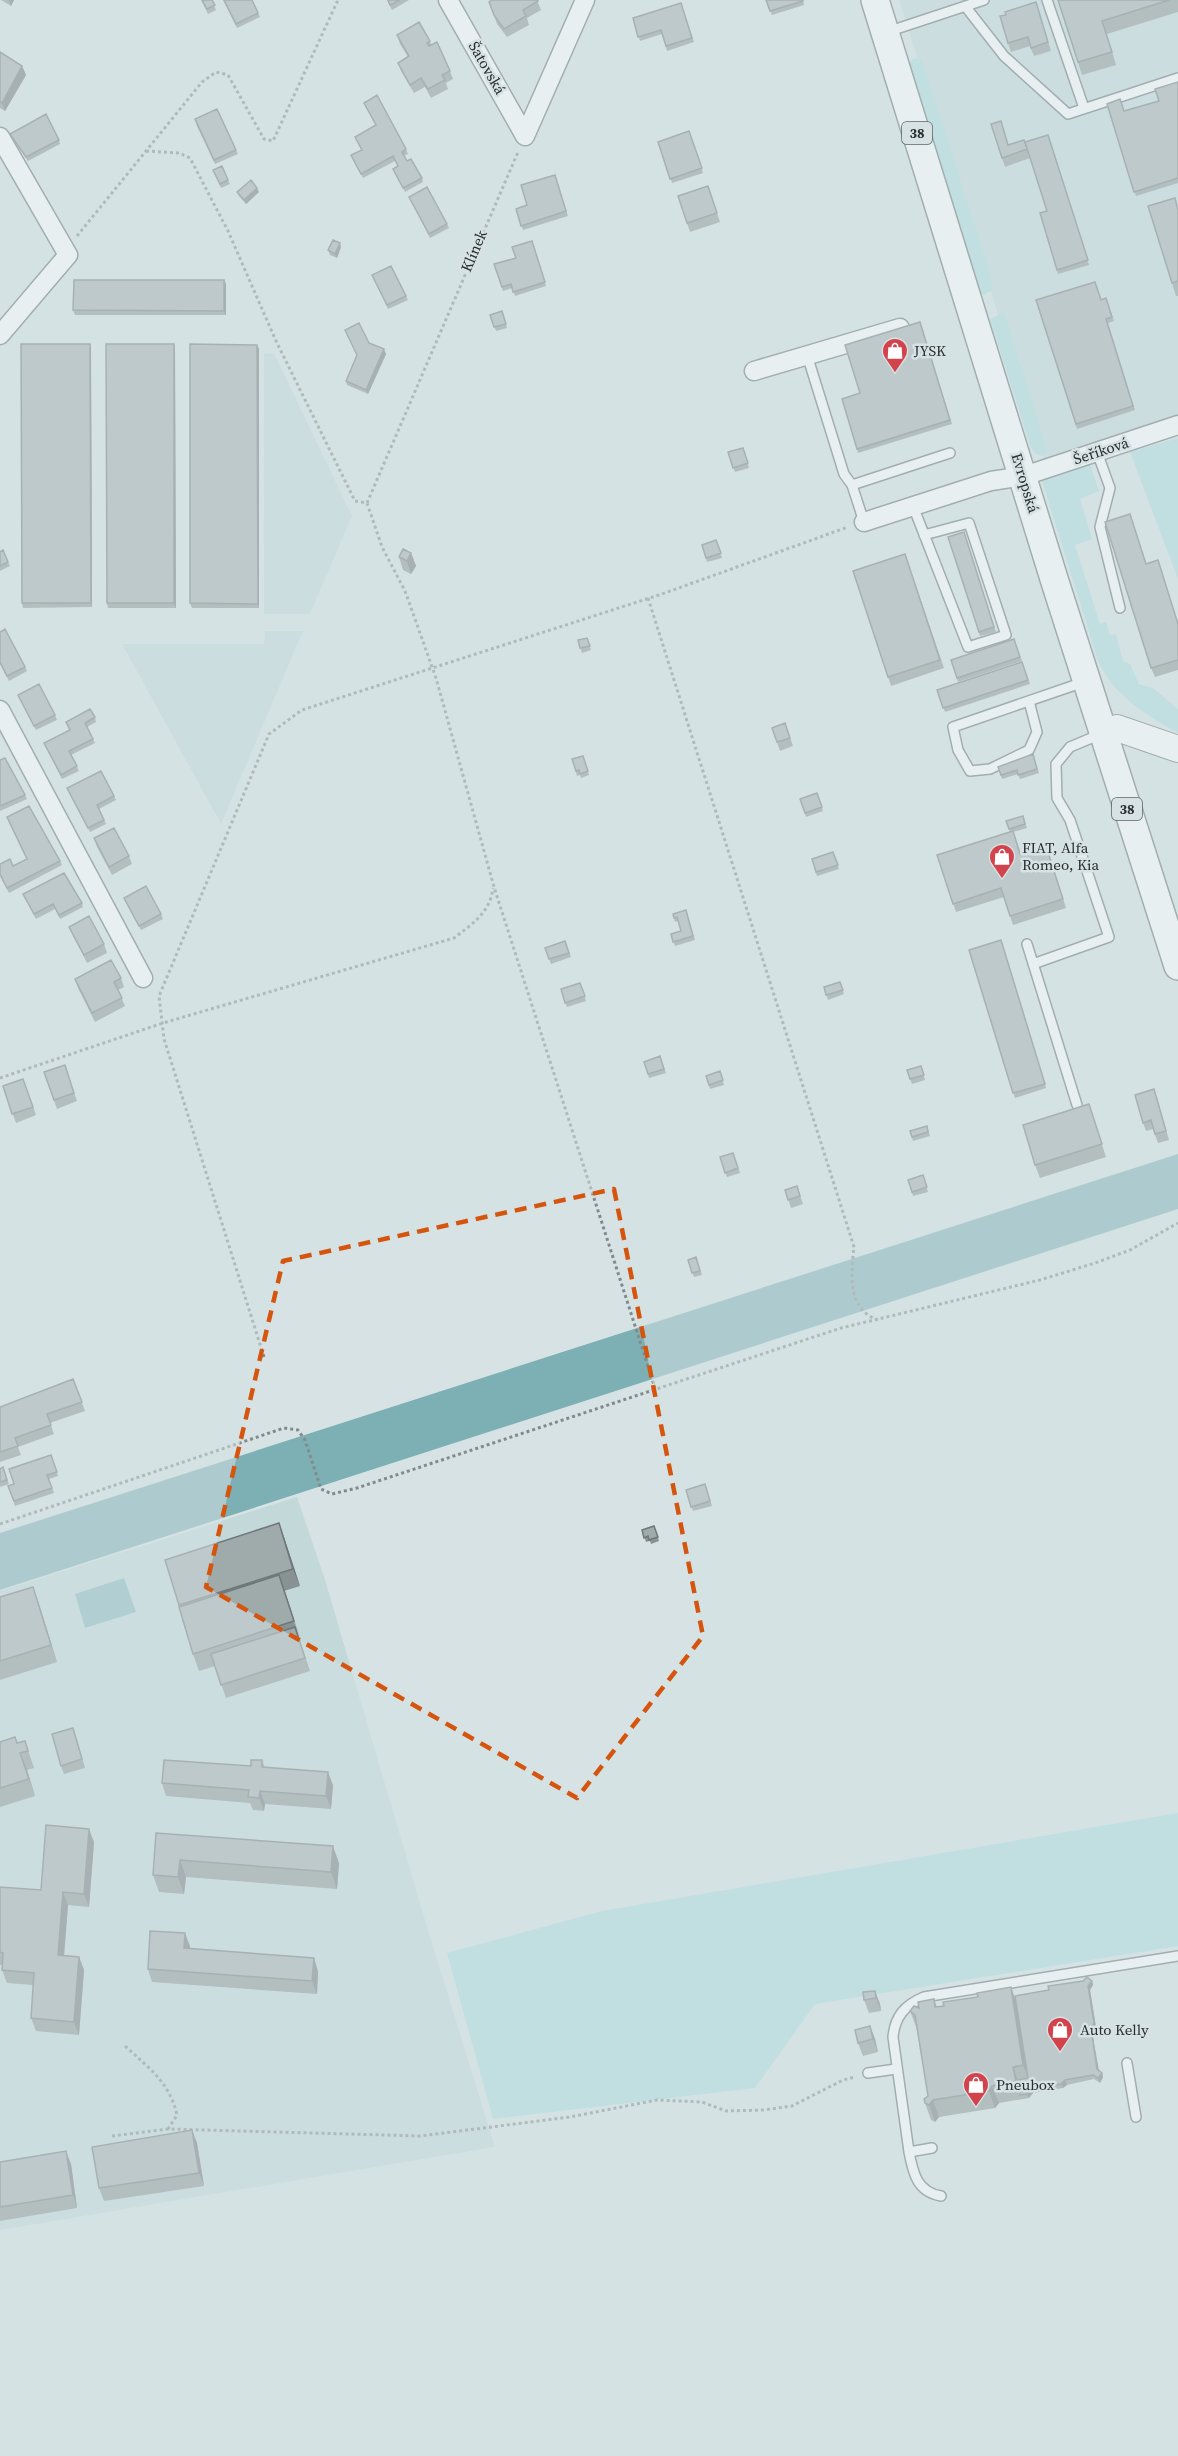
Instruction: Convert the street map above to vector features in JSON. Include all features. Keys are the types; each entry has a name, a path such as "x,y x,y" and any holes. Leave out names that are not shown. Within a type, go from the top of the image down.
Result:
{"main road":[{"name":"Evropská","path":"875,0 1102,734 1178,966"}],"street":[{"name":"Šatovská","path":"448,0 525,136"},
{"path":"525,136 585,0"},
{"path":"0,137 68,255 0,335"},
{"path":"754,371 900,328"},
{"name":"Šeříková","path":"864,522 991,481 1024,476 1178,425"},
{"path":"0,710 143,978"},
{"path":"1102,734 1117,728 1178,749"}],"lane":[{"path":"885,33 984,0"},
{"path":"1047,0 1084,108"},
{"path":"965,6 1004,56 1068,114 1178,78"},
{"path":"807,355 844,474 852,485 864,522"},
{"path":"1097,452 1110,488 1100,527 1120,608"},
{"path":"852,485 950,453"},
{"path":"913,506 924,535 968,647 1006,635 969,523 924,535"},
{"path":"1029,701 1037,732 1029,750 990,769 970,771 958,750 953,727 1086,681"},
{"path":"1033,964 1109,937 1070,820 1057,798 1056,776 1056,764 1070,747 1102,734"},
{"path":"1027,944 1077,1105"},
{"path":"941,2196 932,2195 917,2182 909,2152 896,2069 894,2025 902,2011 911,2002 924,1997 1178,1956"},
{"path":"1127,2063 1136,2117"},
{"path":"868,2073 896,2069"},
{"path":"909,2152 932,2148"}],"path":[{"path":"65,251 202,82 216,72 228,75 264,139 273,141 338,0"},
{"name":"Klínek","path":"367,503 525,136"},
{"path":"146,151 179,153 190,159 228,231 276,341 355,501 367,503 381,547 405,591 433,667 494,887 655,1388"},
{"path":"264,1358 164,1039 159,996 269,734 302,710 648,598 864,522"},
{"path":"648,598 854,1247 851,1275 859,1309 866,1316 879,1320"},
{"path":"0,1078 163,1023 454,938 482,917 492,897 494,887"},
{"path":"0,1524 284,1428 298,1430 305,1440 321,1489 332,1494 357,1488 841,1328 1040,1280 1095,1263 1131,1250 1178,1223"},
{"path":"125,2046 153,2071 173,2097 177,2115 168,2129"},
{"path":"111,2136 168,2129 420,2136 570,2117 657,2100 702,2102 726,2111 763,2110 792,2106 843,2080 868,2073"}],"highlighted area":[{"path":"614,1189 703,1636 577,1798 206,1587 283,1261"}],"shaded area":[{"path":"899,0 1178,0 1178,417 1044,460"},
{"path":"914,58 921,59 923,63 987,263 993,290 983,295 979,291 909,70 909,63"},
{"path":"1004,312 1048,452 1043,456 1036,454 1031,448 990,319"},
{"path":"274,353 352,516 310,614 264,614 264,354"},
{"path":"1178,438 1178,579 1130,452"},
{"path":"1090,464 1099,491 1080,499 1092,539 1075,545 1100,624 1106,622 1110,635 1116,634 1123,661 1130,664 1139,684 1153,688 1178,709 1178,733 1154,719 1121,694 1104,673 1098,661 1042,481 1044,477"},
{"path":"265,631 303,631 221,824 122,644 264,644"},
{"path":"1178,1154 1178,1209 0,1590 0,1533"},
{"path":"297,1497 325,1580 428,1930 495,2147 0,2230 0,1591"},
{"path":"124,1578 136,1612 85,1628 75,1594"},
{"path":"1178,1813 1178,1946 815,2004 755,2088 493,2119 447,1953 602,1911"}],"building":[{"path":"202,0 212,0 215,5 207,9"},
{"path":"224,0 252,0 258,13 236,24"},
{"path":"388,0 400,0 390,5"},
{"path":"492,0 538,1 523,10 526,16 504,29 494,15 489,2"},
{"path":"766,0 803,0 803,1 770,11"},
{"path":"1058,0 1169,0 1102,21 1112,52 1078,62"},
{"path":"1036,2 1048,42 1031,48 1028,37 1008,43 1000,16 1006,15 1005,12"},
{"path":"681,3 692,38 666,46 661,30 638,37 633,18"},
{"path":"419,22 430,41 427,43 429,46 437,42 450,71 442,75 445,80 428,89 421,78 410,85 398,63 409,56 397,35"},
{"path":"0,52 22,66 2,103 0,102"},
{"path":"1178,82 1178,178 1134,192 1107,104 1120,99 1124,111 1159,101 1155,89"},
{"path":"377,95 406,149 402,152 407,161 411,159 422,178 403,188 393,169 398,166 393,156 361,174 351,155 362,150 355,137 376,125 364,103"},
{"path":"217,109 236,150 214,160 195,119"},
{"path":"46,114 59,140 26,157 10,134"},
{"path":"1001,121 1008,145 1024,140 1027,149 1002,158 991,124"},
{"path":"689,131 702,168 670,179 658,142"},
{"path":"1048,135 1088,260 1057,270 1040,213 1047,211 1025,142"},
{"path":"222,166 228,180 220,184 213,170"},
{"path":"555,175 566,211 521,226 516,209 527,205 521,185"},
{"path":"251,180 257,188 244,200 237,192"},
{"path":"708,186 717,213 687,223 678,196"},
{"path":"427,187 447,224 429,234 409,197"},
{"path":"1175,198 1178,210 1178,281 1172,283 1148,206"},
{"path":"333,240 340,243 335,254 328,250"},
{"path":"532,241 545,282 513,292 511,284 502,287 494,264 516,258 512,247"},
{"path":"391,266 406,296 387,305 372,275"},
{"path":"74,280 224,280 224,311 73,310"},
{"path":"1095,282 1101,300 1106,298 1112,317 1106,319 1133,406 1076,424 1036,300"},
{"path":"502,311 506,324 494,327 490,315"},
{"name":"JYSK","path":"920,322 950,420 857,449 842,399 860,393 845,345"},
{"path":"359,323 369,343 384,349 366,390 346,381 357,355 345,330"},
{"path":"21,344 90,344 91,603 22,603"},
{"path":"106,344 174,344 174,603 107,603"},
{"path":"190,344 257,345 258,604 190,603"},
{"path":"743,448 748,463 733,468 728,452"},
{"path":"1130,514 1146,564 1158,560 1178,624 1178,660 1151,668 1105,522"},
{"path":"964,532 994,627 979,632 948,537"},
{"path":"716,540 721,553 706,558 702,545"},
{"path":"403,549 411,553 407,561 399,557"},
{"path":"3,550 8,562 0,566 0,552"},
{"path":"905,554 940,660 888,677 853,571"},
{"path":"5,629 25,667 7,676 0,662 0,632"},
{"path":"587,638 590,646 580,648 578,640"},
{"path":"1014,639 1020,657 957,678 951,660"},
{"path":"1022,662 1028,680 943,708 937,690"},
{"path":"39,684 55,715 34,726 18,695"},
{"path":"90,709 95,717 85,723 93,739 69,751 77,766 61,775 44,743 70,730 66,722"},
{"path":"785,723 790,738 777,742 772,728"},
{"path":"1033,754 1037,769 1018,775 1017,770 1001,775 998,767"},
{"path":"583,756 588,771 580,774 579,770 576,771 572,759"},
{"path":"5,758 25,795 0,806 0,760"},
{"path":"101,771 114,796 97,805 104,820 88,828 67,788"},
{"path":"817,793 822,807 805,813 800,799"},
{"path":"29,806 60,861 7,888 0,874 0,864 10,859 13,866 27,859 7,817"},
{"path":"1023,816 1025,824 1009,829 1006,821"},
{"path":"114,828 129,856 109,867 94,838"},
{"name":"FIAT, Alfa Romeo, Kia","path":"1013,831 1020,854 1046,846 1063,899 1010,916 1001,888 953,904 937,855"},
{"path":"833,852 838,865 816,872 812,859"},
{"path":"64,873 82,903 59,915 53,904 34,914 23,894"},
{"path":"146,886 161,914 139,926 124,898"},
{"path":"686,910 693,936 673,942 671,934 681,931 677,917 674,918 673,914"},
{"path":"89,916 104,944 84,955 69,927"},
{"path":"1001,940 1045,1084 1013,1093 969,950"},
{"path":"565,941 569,953 549,959 545,948"},
{"path":"111,960 121,978 114,982 122,998 92,1013 75,979"},
{"path":"840,982 843,990 826,995 824,987"},
{"path":"580,983 585,996 565,1003 561,989"},
{"path":"660,1056 664,1069 648,1074 644,1062"},
{"path":"65,1065 74,1093 54,1100 44,1072"},
{"path":"921,1066 924,1075 910,1079 907,1070"},
{"path":"720,1071 723,1080 709,1085 706,1076"},
{"path":"23,1079 33,1107 12,1114 3,1086"},
{"path":"1154,1089 1166,1131 1155,1134 1151,1120 1143,1123 1135,1095"},
{"path":"1089,1104 1102,1144 1035,1165 1023,1125"},
{"path":"927,1126 928,1132 912,1137 910,1131"},
{"path":"733,1153 738,1168 725,1173 720,1157"},
{"path":"923,1175 927,1187 912,1192 908,1180"},
{"path":"797,1186 800,1196 788,1200 785,1190"},
{"path":"696,1257 700,1271 692,1273 688,1260"},
{"path":"73,1379 82,1402 47,1414 51,1425 15,1438 18,1446 0,1452 0,1407"},
{"path":"51,1455 57,1472 47,1475 52,1488 14,1501 8,1486 14,1484 9,1469"},
{"path":"3,1467 7,1480 0,1482 0,1469"},
{"path":"705,1484 710,1501 691,1507 686,1490"},
{"path":"279,1523 293,1569 179,1605 165,1560"},
{"path":"654,1526 658,1537 649,1540 648,1536 644,1538 642,1530"},
{"path":"279,1575 294,1621 193,1654 179,1607"},
{"path":"33,1587 51,1645 0,1661 0,1597"},
{"path":"295,1627 305,1658 221,1685 211,1654"},
{"path":"73,1728 82,1759 61,1766 52,1734"},
{"path":"15,1737 17,1743 25,1741 28,1751 20,1753 29,1779 0,1788 0,1742"},
{"path":"164,1760 251,1766 251,1760 262,1760 262,1767 328,1772 326,1796 260,1791 259,1798 248,1797 249,1790 162,1783"},
{"path":"46,1825 89,1829 84,1894 63,1892 58,1955 79,1957 74,2022 31,2018 34,1973 2,1970 0,1887 41,1890"},
{"path":"156,1833 333,1846 331,1872 180,1860 178,1877 153,1875"},
{"path":"150,1931 185,1933 184,1948 314,1958 312,1981 148,1969"},
{"name":"Auto Kelly","path":"1087,1977 1092,1981 1088,1986 1094,2023 1091,2028 1097,2069 1102,2073 1098,2078 1093,2075 1065,2080 1061,2084 1031,2089 1027,2094 1020,2095 1018,2080 1028,2078 1015,1996 1049,1990 1048,1986 1083,1981"},
{"path":"1011,1987 1023,2065 1013,2067 1016,2082 992,2086 989,2091 933,2100 929,2105 925,2103 924,2099 928,2096 915,2015 910,2011 914,2006 919,2008 918,2002 934,1999 935,2007 944,2006 943,2002 978,1997 977,1993"},
{"path":"875,1991 876,1998 864,2000 863,1992"},
{"path":"870,2026 873,2039 858,2043 855,2030"},
{"path":"192,2130 199,2173 99,2188 92,2147"},
{"path":"66,2151 73,2195 0,2207 0,2162"}],"place":[{"name":"JYSK","path":"895,374"},
{"name":"FIAT, Alfa Romeo, Kia","path":"1002,880"},
{"name":"Auto Kelly","path":"1060,2053"},
{"name":"Pneubox","path":"976,2108"}]}
